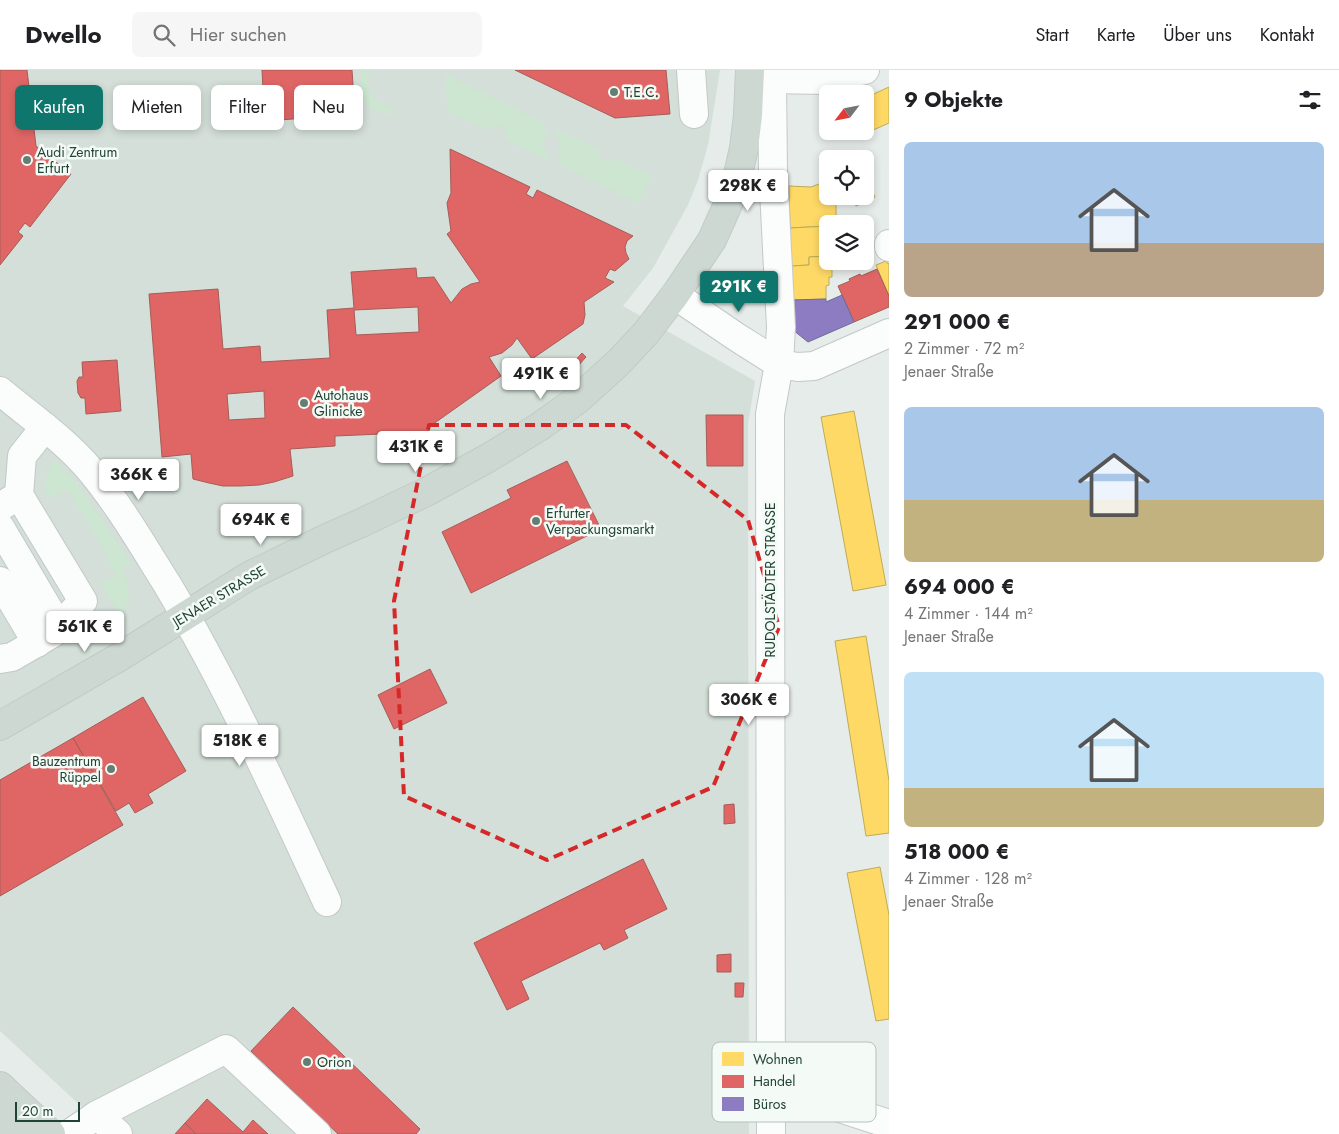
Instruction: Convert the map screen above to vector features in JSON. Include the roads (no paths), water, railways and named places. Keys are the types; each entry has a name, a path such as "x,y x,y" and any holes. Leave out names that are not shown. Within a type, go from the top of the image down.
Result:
{"main road":[{"path":"675,295 712,240 729,202 737,179 745,140 754,73"},
{"name":"JENAER STRASSE","path":"0,726 121,656 249,576 428,491 539,427 578,400 618,363 646,333 675,295"},
{"path":"0,1086 51,1134"},
{"path":"0,1114 21,1134"}],"street":[{"path":"691,70 694,114"},
{"path":"754,73 823,80 865,70"},
{"name":"RUDOLSTÄDTER STRASSE","path":"754,73 773,171 781,327 779,364 770,414 771,1042"},
{"path":"675,295 779,364 798,368 814,366 889,333"},
{"path":"0,391 73,452 117,505 185,615 228,694 327,902"},
{"path":"4,666 53,633 83,601 10,501 11,463 44,427"},
{"path":"0,527 60,627"},
{"path":"0,581 37,644"},
{"path":"69,1134 97,1115 226,1049 317,1134"},
{"path":"97,1115 118,1134"},
{"path":"876,1120 889,1124"}],"place":[{"name":"T.E.C.","path":"614,92"},
{"name":"Audi Zentrum Erfurt","path":"27,160"},
{"name":"Autohaus Glinicke","path":"304,403"},
{"name":"Erfurter Verpackungsmarkt","path":"536,521"},
{"name":"Bauzentrum Rüppel","path":"111,769"},
{"name":"Orion","path":"307,1062"}]}
